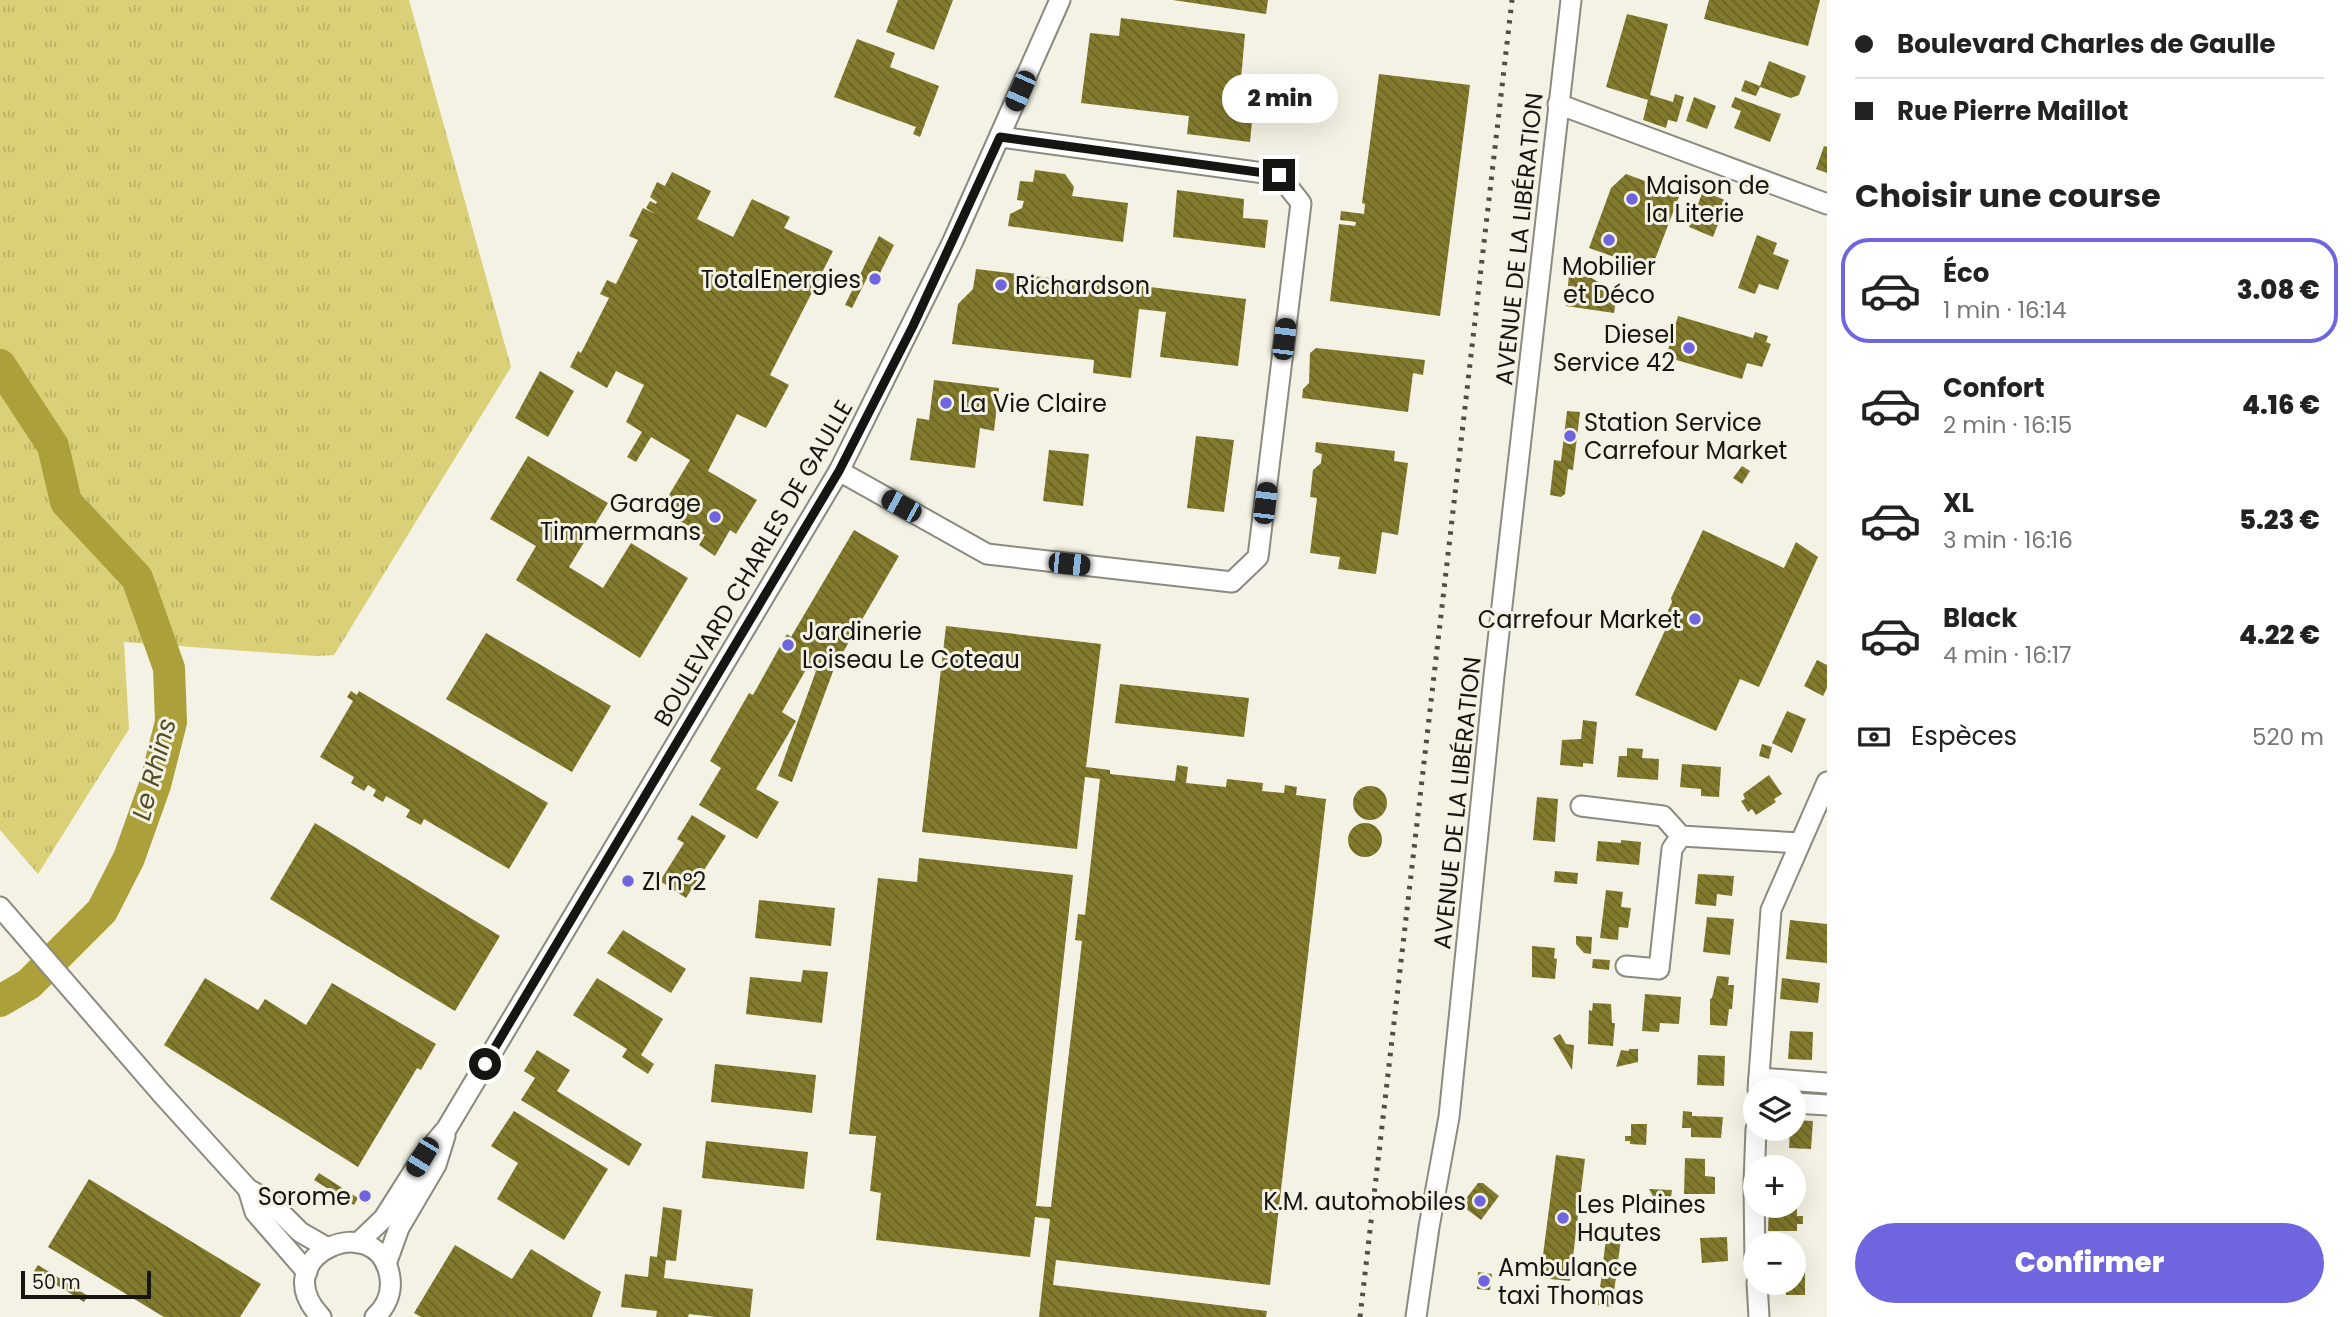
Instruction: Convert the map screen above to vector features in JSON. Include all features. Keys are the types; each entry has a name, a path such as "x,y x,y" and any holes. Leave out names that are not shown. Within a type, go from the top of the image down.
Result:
{"street":[{"name":"BOULEVARD CHARLES DE GAULLE","path":"358,1243 384,1218 422,1157 447,1128 839,471 913,326 1060,0"},
{"name":"AVENUE DE LA LIBÉRATION","path":"1416,1317 1448,1117 1494,676 1571,0"},
{"path":"1559,104 1827,204"},
{"path":"839,471 987,555 1232,582 1258,557 1301,203 1279,175 1000,137"},
{"path":"1758,1078 1771,910 1827,782"},
{"path":"1580,806 1663,816 1681,836 1801,843"},
{"path":"1626,966 1659,969 1672,849 1681,836"},
{"path":"0,907 248,1189 268,1200 300,1232 327,1247"},
{"path":"1806,1083 1827,1083"},
{"path":"1806,1104 1827,1105"},
{"name":"BOULEVARD CHARLES DE GAULLE","path":"386,1264 399,1228 436,1165 447,1128"},
{"path":"1755,1232 1756,1141"},
{"path":"248,1189 255,1212 307,1272"},
{"path":"317,1315 307,1297 307,1272 318,1254 339,1242 358,1243 377,1253 386,1264 391,1289 381,1314"},
{"path":"1758,1295 1759,1317"}],"green space":[{"path":"0,0 409,0 511,367 334,655 315,656 124,642 129,729 38,874 0,830"}],"building":[{"path":"898,0 953,0 934,50 886,32"},
{"path":"1173,0 1268,0 1266,14"},
{"path":"1709,0 1820,0 1808,46 1704,19"},
{"path":"1627,14 1668,24 1650,95 1673,102 1675,94 1684,97 1677,122 1668,120 1666,128 1643,120 1648,100 1606,87"},
{"path":"1121,18 1245,34 1241,79 1256,81 1250,142 1187,134 1189,116 1081,103 1090,33 1119,36"},
{"path":"857,39 895,53 890,67 939,86 920,137 913,134 916,127 834,97"},
{"path":"1769,61 1806,76 1799,95 1791,98 1760,87 1756,96 1741,91 1745,80 1760,86"},
{"path":"1379,74 1470,85 1440,316 1330,301 1339,224 1355,226 1356,222 1340,220 1341,211 1364,214 1365,204 1362,203"},
{"path":"1694,97 1716,106 1707,129 1686,121"},
{"path":"1735,97 1781,114 1770,142 1734,128 1741,111 1731,107"},
{"path":"1824,146 1827,147 1827,173 1816,169"},
{"path":"1035,170 1065,174 1074,187 1072,196 1128,203 1123,242 1008,226 1010,214 1022,208 1024,201 1017,200 1020,181 1033,182"},
{"path":"672,172 711,191 697,219 733,237 752,199 790,217 784,228 833,251 770,375 789,385 766,428 737,414 708,471 757,500 736,534 730,530 715,556 699,545 705,535 660,510 690,460 651,437 636,462 627,457 642,432 626,422 644,385 616,371 607,388 570,367 578,351 581,353 609,298 600,294 607,280 616,284 638,240 629,236 643,208 656,214 646,208 650,201 656,204 657,202 650,197 657,182 665,186"},
{"path":"1626,174 1680,194 1651,270 1589,248 1611,188"},
{"path":"1177,190 1244,199 1243,218 1268,220 1265,248 1173,237"},
{"path":"1703,191 1727,201 1713,237 1689,227"},
{"path":"1757,235 1777,243 1773,254 1789,260 1778,290 1759,284 1755,294 1738,288"},
{"path":"879,236 894,245 875,283 867,278 852,308 845,305"},
{"path":"976,269 1246,299 1238,366 1160,357 1166,312 1139,309 1131,378 1093,373 1094,360 952,344 958,304 973,289"},
{"path":"1569,275 1590,277 1608,288 1607,293 1617,294 1614,313 1566,306"},
{"path":"1678,316 1753,338 1755,332 1768,336 1766,342 1771,344 1762,367 1747,363 1742,379 1666,357"},
{"path":"1316,348 1425,360 1423,375 1413,373 1408,412 1302,398 1303,389 1309,383 1310,353"},
{"path":"540,371 574,391 548,437 515,418"},
{"path":"934,380 999,388 994,431 980,428 975,468 910,460 917,418 929,420"},
{"path":"1567,411 1580,412 1573,470 1568,469 1565,494 1561,497 1550,495 1554,460 1561,461"},
{"path":"1196,436 1234,440 1224,512 1187,508"},
{"path":"1316,442 1395,451 1394,461 1408,463 1398,535 1382,532 1376,574 1338,569 1340,557 1310,553 1317,498 1310,497 1313,470 1321,463 1322,454 1315,452"},
{"path":"1049,450 1089,454 1083,506 1043,501"},
{"path":"528,456 608,503 569,567 603,588 631,543 688,578 640,658 516,580 536,546 490,519"},
{"path":"1742,466 1750,471 1742,484 1733,478"},
{"path":"854,530 899,556 835,666 792,782 778,776 816,671 808,666 782,712 796,721 756,789 779,802 757,839 699,805 721,768 710,761 749,693 753,695 787,634 791,637"},
{"path":"1703,530 1784,568 1796,542 1818,557 1759,687 1740,679 1716,731 1635,695 1668,624 1665,617 1672,602 1671,598"},
{"path":"946,626 1101,644 1086,767 1110,770 1110,774 1175,781 1177,765 1188,767 1186,783 1226,787 1227,779 1263,783 1262,791 1284,793 1285,785 1297,787 1296,795 1326,799 1270,1285 1056,1260 1053,1285 1267,1311 1266,1317 1039,1317 1050,1219 1035,1217 1030,1257 876,1240 881,1193 870,1191 876,1136 849,1134 878,878 917,882 919,858 1073,875 1036,1206 1051,1207 1082,941 1075,940 1078,914 1085,915 1100,779 1085,777 1077,849 922,832"},
{"path":"486,633 611,706 572,772 446,699"},
{"path":"1817,660 1827,665 1827,688 1823,696 1804,686"},
{"path":"1120,684 1249,698 1244,737 1115,723"},
{"path":"351,691 357,695 359,691 548,803 509,869 424,819 421,825 406,817 410,810 386,796 383,802 373,796 376,790 368,785 364,791 351,783 354,777 320,757 353,701 347,697"},
{"path":"1787,711 1806,719 1792,753 1772,743"},
{"path":"1583,720 1597,722 1593,764 1583,763 1583,767 1560,765 1562,740 1581,739"},
{"path":"1762,744 1772,747 1769,759 1759,756"},
{"path":"1627,748 1643,749 1642,758 1659,759 1658,780 1617,777 1619,756 1627,756"},
{"path":"1682,764 1721,767 1719,797 1701,796 1701,789 1680,787"},
{"path":"1769,775 1782,794 1774,799 1776,802 1756,815 1752,809 1748,812 1741,801 1745,799 1743,794"},
{"path":"1370,786 1382,791 1387,803 1382,815 1370,820 1358,815 1353,803 1358,791"},
{"path":"1537,797 1558,799 1555,842 1533,840"},
{"path":"692,815 726,836 686,898 660,881 684,843 677,839"},
{"path":"315,823 500,936 455,1011 270,899"},
{"path":"1365,823 1377,828 1382,840 1377,852 1365,857 1353,852 1348,840 1353,828"},
{"path":"1621,840 1641,842 1639,865 1596,861 1598,841 1621,843"},
{"path":"1555,871 1578,873 1577,884 1554,882"},
{"path":"1698,874 1734,876 1732,896 1717,894 1716,906 1695,904"},
{"path":"1606,890 1623,892 1621,907 1631,908 1628,928 1619,927 1618,940 1600,938"},
{"path":"759,900 835,908 831,946 755,938"},
{"path":"1707,917 1734,919 1730,955 1703,952"},
{"path":"1790,920 1827,924 1827,963 1786,959"},
{"path":"623,930 686,969 671,993 607,953"},
{"path":"1576,936 1592,937 1591,954 1584,953 1576,944"},
{"path":"1532,946 1555,948 1555,979 1532,977"},
{"path":"1593,959 1610,960 1609,970 1592,968"},
{"path":"803,970 828,972 822,1023 746,1014 750,977 801,982"},
{"path":"1717,976 1729,977 1728,985 1734,985 1727,1026 1710,1025 1710,999"},
{"path":"205,978 258,1010 265,999 306,1025 332,983 436,1044 421,1070 417,1068 358,1167 164,1045"},
{"path":"597,978 663,1019 641,1055 654,1064 648,1074 622,1057 627,1049 573,1015"},
{"path":"1782,978 1820,983 1818,1003 1780,999"},
{"path":"1645,994 1681,997 1679,1024 1660,1023 1659,1032 1642,1031"},
{"path":"1593,1003 1611,1004 1612,1023 1615,1023 1613,1046 1588,1044 1589,1010 1592,1011"},
{"path":"1790,1031 1813,1032 1812,1060 1788,1059"},
{"path":"1560,1034 1566,1044 1574,1045 1572,1070 1553,1038"},
{"path":"1638,1049 1638,1062 1616,1067 1621,1050"},
{"path":"537,1050 570,1070 557,1091 642,1144 629,1166 521,1100 535,1078 524,1071"},
{"path":"1698,1055 1725,1056 1724,1086 1697,1085"},
{"path":"715,1064 816,1075 812,1113 711,1102"},
{"path":"514,1111 608,1169 564,1240 497,1199 518,1163 491,1146"},
{"path":"1683,1111 1692,1112 1692,1116 1723,1117 1721,1138 1691,1137 1691,1128 1682,1128"},
{"path":"1806,1121 1813,1121 1811,1149 1789,1148 1789,1141 1806,1141"},
{"path":"1631,1124 1647,1124 1646,1145 1625,1141 1625,1136 1631,1136"},
{"path":"706,1141 808,1152 804,1189 702,1178"},
{"name":"Les Plaines Hautes","path":"1556,1155 1585,1159 1570,1281 1540,1278"},
{"path":"1685,1158 1705,1159 1705,1176 1715,1177 1715,1194 1684,1194"},
{"path":"319,1173 358,1198 354,1205 314,1180"},
{"path":"89,1179 261,1284 240,1317 164,1317 48,1247"},
{"name":"K.M. automobiles","path":"1478,1183 1483,1183 1499,1196 1481,1220 1461,1205"},
{"name":"Sorome","path":"362,1189 373,1195 368,1204 357,1197"},
{"path":"1649,1189 1672,1190 1671,1198 1654,1198"},
{"path":"663,1207 682,1210 676,1261 666,1260 664,1278 753,1289 750,1317 689,1314 688,1317 656,1317 657,1311 621,1307 625,1274 648,1277 650,1256 657,1257"},
{"path":"1769,1218 1803,1218 1803,1224 1797,1224 1797,1231 1768,1231"},
{"path":"1727,1237 1728,1261 1702,1263 1700,1238"},
{"path":"1606,1238 1621,1239 1612,1307 1598,1305"},
{"path":"455,1245 512,1279 531,1249 601,1292 592,1317 421,1317 414,1313"},
{"path":"38,1265 88,1296 84,1302 34,1271"},
{"name":"Ambulance taxi Thomas","path":"1478,1272 1492,1274 1490,1290 1477,1289"}],"waterway":[{"name":"Le Rhins","path":"0,365 53,446 66,502 137,578 169,668 171,722 155,785 129,858 102,911 29,984 0,1001"}],"railway":[{"path":"1360,1317 1512,0"}],"place":[{"name":"Maison de la Literie","path":"1632,199"},
{"name":"Mobilier et Déco","path":"1609,240"},
{"name":"TotalEnergies","path":"875,279"},
{"name":"Richardson","path":"1001,285"},
{"name":"Diesel Service 42","path":"1689,348"},
{"name":"La Vie Claire","path":"946,403"},
{"name":"Station Service Carrefour Market","path":"1570,436"},
{"name":"Garage Timmermans","path":"715,517"},
{"name":"Carrefour Market","path":"1695,619"},
{"name":"Jardinerie Loiseau Le Coteau","path":"788,645"},
{"name":"ZI n°2","path":"628,881"},
{"name":"Sorome","path":"365,1196"},
{"name":"K.M. automobiles","path":"1480,1201"},
{"name":"Les Plaines Hautes","path":"1563,1218"},
{"name":"Ambulance taxi Thomas","path":"1484,1281"}],"route":[{"path":"485,1064 839,471 913,326 1000,137 1279,175"}]}
